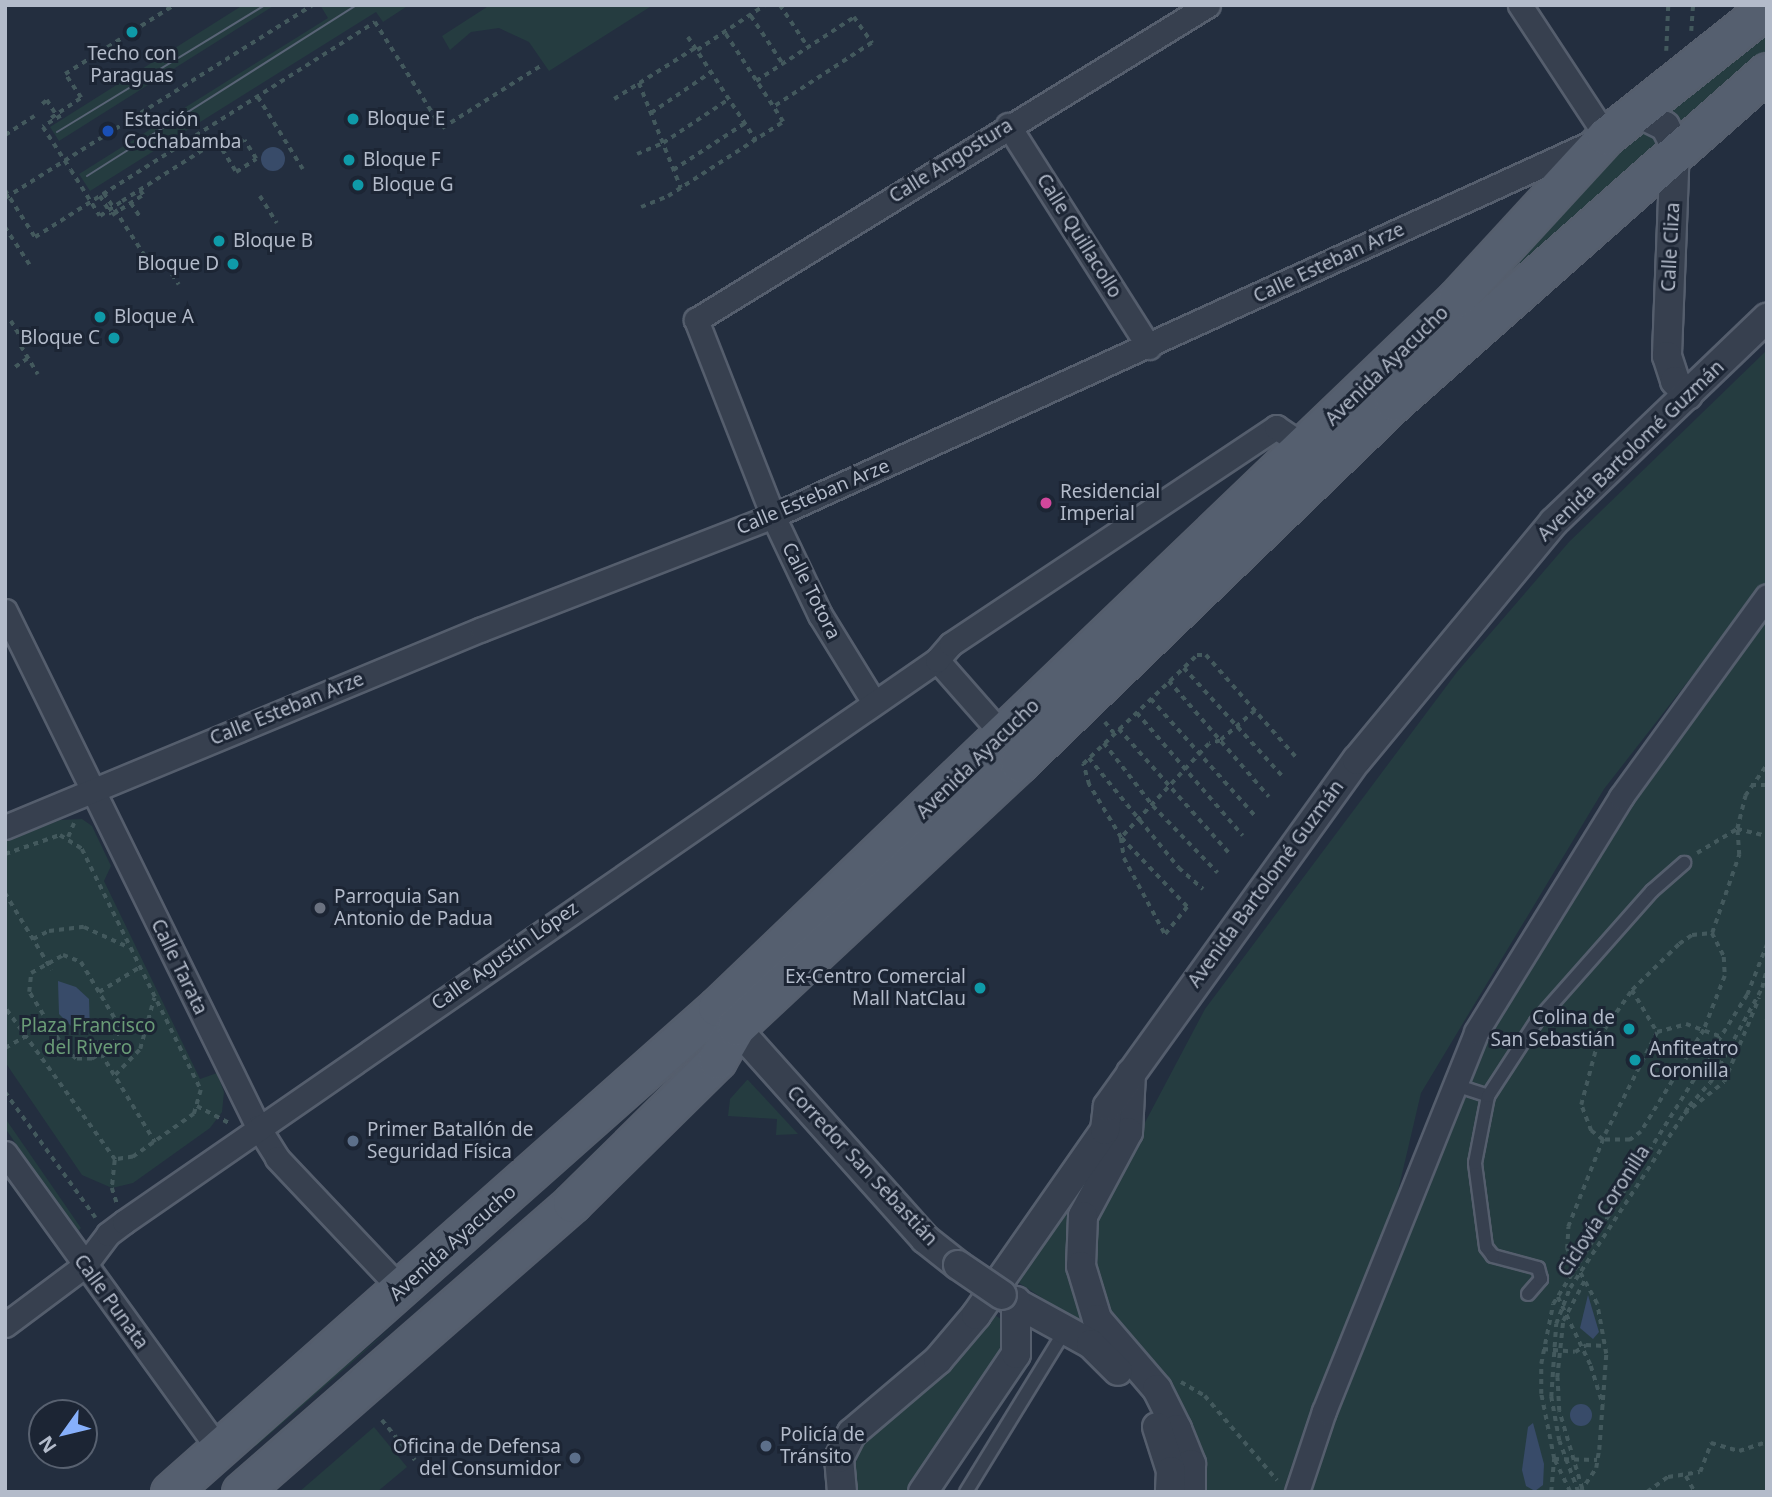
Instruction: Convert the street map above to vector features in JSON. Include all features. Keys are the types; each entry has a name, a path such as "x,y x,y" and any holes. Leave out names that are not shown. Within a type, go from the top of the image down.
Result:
{"main road":[{"name":"Avenida Ayacucho","path":"241,1492 572,1203 717,1060 726,1017 1003,735 1457,298 1606,136 1767,8"},
{"name":"Avenida Ayacucho","path":"170,1492 402,1290 726,1017 1020,763 1404,393 1767,72"}],"street":[{"name":"Calle Angostura","path":"696,320 1008,125 1208,5"},
{"path":"1520,5 1606,136"},
{"name":"Calle Cliza","path":"1638,113 1665,126 1673,137 1675,156 1667,356 1675,381 1688,395"},
{"name":"Calle Quillacollo","path":"1008,125 1149,347"},
{"name":"Calle Esteban Arze","path":"5,827 482,629 773,516 1149,347 1606,136"},
{"name":"Avenida Bartolomé Guzmán","path":"842,1492 839,1458 852,1433 938,1360 976,1315 1105,1130 1108,1106 1131,1072 1357,760 1554,522 1767,318"},
{"name":"Calle Totora","path":"696,320 773,516 820,615 873,701"},
{"name":"Calle Agustín López","path":"5,1325 84,1266 116,1228 873,701 937,660 951,644 1276,427 1304,446"},
{"path":"1288,1487 1324,1411 1451,1084 1476,1032 1621,797 1767,596"},
{"name":"Calle Tarata","path":"5,611 254,1130 277,1158 402,1290"},
{"path":"937,660 1003,735"},
{"name":"Corredor San Sebastián","path":"726,1017 925,1239 958,1265 1009,1298 1091,1344 1142,1400 1163,1436 1171,1471 1170,1492"},
{"path":"1131,1072 1128,1132 1083,1216 1081,1266 1097,1319 1157,1390 1177,1429 1191,1464 1191,1492"},
{"name":"Calle Punata","path":"5,1153 219,1450"},
{"path":"923,1492 1016,1354 1009,1298"}],"lane":[{"path":"1528,1294 1541,1279 1538,1268 1493,1256 1486,1247 1475,1163 1488,1096 1536,1022 1652,891 1684,863"},
{"path":"1451,1084 1488,1096"},
{"path":"966,1492 1066,1329"}],"path":[{"path":"51,118 81,98 65,74 174,5"},
{"path":"7,197 313,5"},
{"path":"614,99 724,33 765,5"},
{"path":"780,5 808,47"},
{"path":"751,15 783,64"},
{"path":"756,81 854,17 872,43 774,107"},
{"path":"5,190 35,237 375,22 442,128 542,65"},
{"path":"641,207 681,188 783,122 724,33"},
{"path":"688,37 756,140"},
{"path":"651,113 711,72"},
{"path":"639,83 681,188"},
{"path":"257,96 303,169"},
{"path":"637,154 663,143 729,99"},
{"path":"42,104 47,100 60,117 43,127 100,216 217,141 236,172 256,159 244,140 240,143"},
{"path":"5,135 34,116"},
{"path":"673,170 745,123"},
{"path":"102,194 112,215 143,195 139,190"},
{"path":"102,194 151,265"},
{"path":"260,196 277,223"},
{"path":"131,203 140,217"},
{"path":"5,227 30,265"},
{"path":"161,258 179,285"},
{"path":"11,321 38,374"},
{"path":"15,367 28,358"},
{"path":"1121,838 1124,858 1165,934 1187,907 1121,838 1089,785 1083,764 1197,655 1206,655 1296,757"},
{"path":"1184,667 1284,778"},
{"path":"1169,681 1269,797"},
{"path":"1151,699 1256,818"},
{"path":"1121,838 1209,744 1220,741 1255,711"},
{"path":"1136,713 1243,836"},
{"path":"1119,729 1229,853"},
{"path":"1104,743 1153,806 1218,873"},
{"path":"1089,758 1139,820 1203,889"},
{"path":"1712,933 1692,935 1679,944 1632,990 1599,1037 1583,1088 1583,1118 1603,1140 1630,1140 1641,1132 1704,1030 1725,976 1724,957 1712,933 1739,855 1738,829 1751,785 1767,764"},
{"path":"1751,785 1767,785"},
{"path":"1684,863 1738,829 1767,836"},
{"path":"5,854 50,835 77,843 201,1090 197,1106 189,1120 133,1157 114,1160"},
{"path":"5,893 52,970"},
{"path":"33,939 49,931 84,927 101,931 131,950"},
{"path":"1570,1492 1554,1459 1541,1394 1544,1349 1558,1294 1721,1037 1759,973 1767,944"},
{"path":"63,955 81,962 99,992 119,1031 113,1046 102,1054 76,1059 64,1049 28,982 31,973 47,961 63,955"},
{"path":"99,992 140,967"},
{"name":"Ciclovía Coronilla","path":"1580,1491 1564,1458 1551,1396 1552,1350 1562,1310 1583,1271 1683,1116 1710,1083 1762,988 1767,968"},
{"path":"1683,1116 1724,1082 1762,988"},
{"path":"1632,990 1657,1032"},
{"path":"114,1076 140,1049 154,995"},
{"path":"5,1009 114,1160 112,1188 116,1228"},
{"path":"5,1048 49,1023"},
{"path":"1580,1491 1597,1460 1604,1412 1605,1346 1586,1278 1567,1249 1568,1227 1603,1140 1657,1032 1686,1024 1721,1037"},
{"path":"96,1045 155,1142"},
{"name":"Calle Punata","path":"5,1092 116,1228"},
{"path":"197,1106 254,1130"},
{"path":"1580,1491 1559,1411 1558,1351 1565,1318 1586,1278"},
{"path":"1558,1294 1565,1318 1581,1348 1604,1412"},
{"path":"1544,1349 1558,1351 1605,1346"},
{"path":"1174,1378 1205,1396 1288,1487"},
{"path":"382,1420 415,1460"},
{"path":"1647,1492 1668,1478 1700,1472 1711,1443 1740,1451 1767,1442"},
{"path":"1554,1459 1571,1457 1597,1460"},
{"path":"1551,1492 1554,1459"},
{"path":"1686,1476 1695,1492"}],"green space":[{"path":"243,5 275,5 59,141 50,127"},
{"path":"320,5 409,5 383,22 376,12 90,191 79,174 328,18"},
{"path":"490,5 653,5 549,71 529,42 499,28 471,32 450,50 442,36"},
{"path":"1767,29 1767,57 1682,133 1671,112 1662,106"},
{"path":"1640,129 1658,135 1660,145 1459,325 1454,320 1594,170"},
{"path":"1767,350 1767,580 1604,789 1421,1093 1394,1208 1312,1406 1285,1492 1200,1492 1114,1332 1091,1267 1094,1230 1113,1183 1205,1009 1457,672 1569,542"},
{"name":"Colina de San Sebastián","path":"1767,615 1767,1492 1311,1492 1331,1419 1471,1065 1636,801"},
{"name":"Plaza Francisco del Rivero","path":"82,819 92,826 111,866 104,881 200,1079 217,1073 224,1092 222,1112 210,1128 133,1183 112,1188 82,1175 5,1062 5,842 60,820"},
{"path":"747,1080 798,1134 776,1135 777,1119 728,1116 730,1099"},
{"path":"5,1118 81,1228 77,1232 5,1128"},
{"path":"1114,1140 1073,1214 1090,1329 1013,1279"},
{"path":"990,1312 1001,1319 1009,1339 913,1492 856,1492 851,1479 861,1446 942,1369"},
{"path":"397,1323 256,1446 253,1442"},
{"path":"374,1427 407,1467 377,1492 299,1492"}],"water":[{"path":"273,147 281,151 285,159 281,167 273,171 265,167 261,159 265,151"},
{"path":"58,981 76,987 89,999 90,1033 71,1026 59,1014"},
{"path":"1588,1295 1599,1332 1593,1339 1580,1328"},
{"path":"1581,1404 1589,1407 1592,1415 1589,1423 1581,1426 1573,1423 1570,1415 1573,1407"},
{"path":"1533,1423 1544,1464 1543,1485 1535,1491 1526,1486 1522,1470 1528,1427"}],"tram line":[{"path":"57,132 265,5"},
{"path":"87,176 356,5"}],"place":[{"name":"Techo con Paraguas","path":"132,32"},
{"name":"Bloque E","path":"353,119"},
{"name":"Estación Cochabamba","path":"108,131"},
{"name":"Bloque F","path":"349,160"},
{"name":"Bloque G","path":"358,185"},
{"name":"Bloque B","path":"219,241"},
{"name":"Bloque D","path":"233,264"},
{"name":"Bloque A","path":"100,317"},
{"name":"Bloque C","path":"114,338"},
{"name":"Residencial Imperial","path":"1046,503"},
{"name":"Parroquia San Antonio de Padua","path":"320,908"},
{"name":"Ex-Centro Comercial Mall NatClau","path":"980,988"},
{"name":"Colina de San Sebastián","path":"1629,1029"},
{"name":"Anfiteatro Coronilla","path":"1635,1060"},
{"name":"Primer Batallón de Seguridad Física","path":"353,1141"},
{"name":"Policía de Tránsito","path":"766,1446"},
{"name":"Oficina de Defensa del Consumidor","path":"575,1458"}]}
